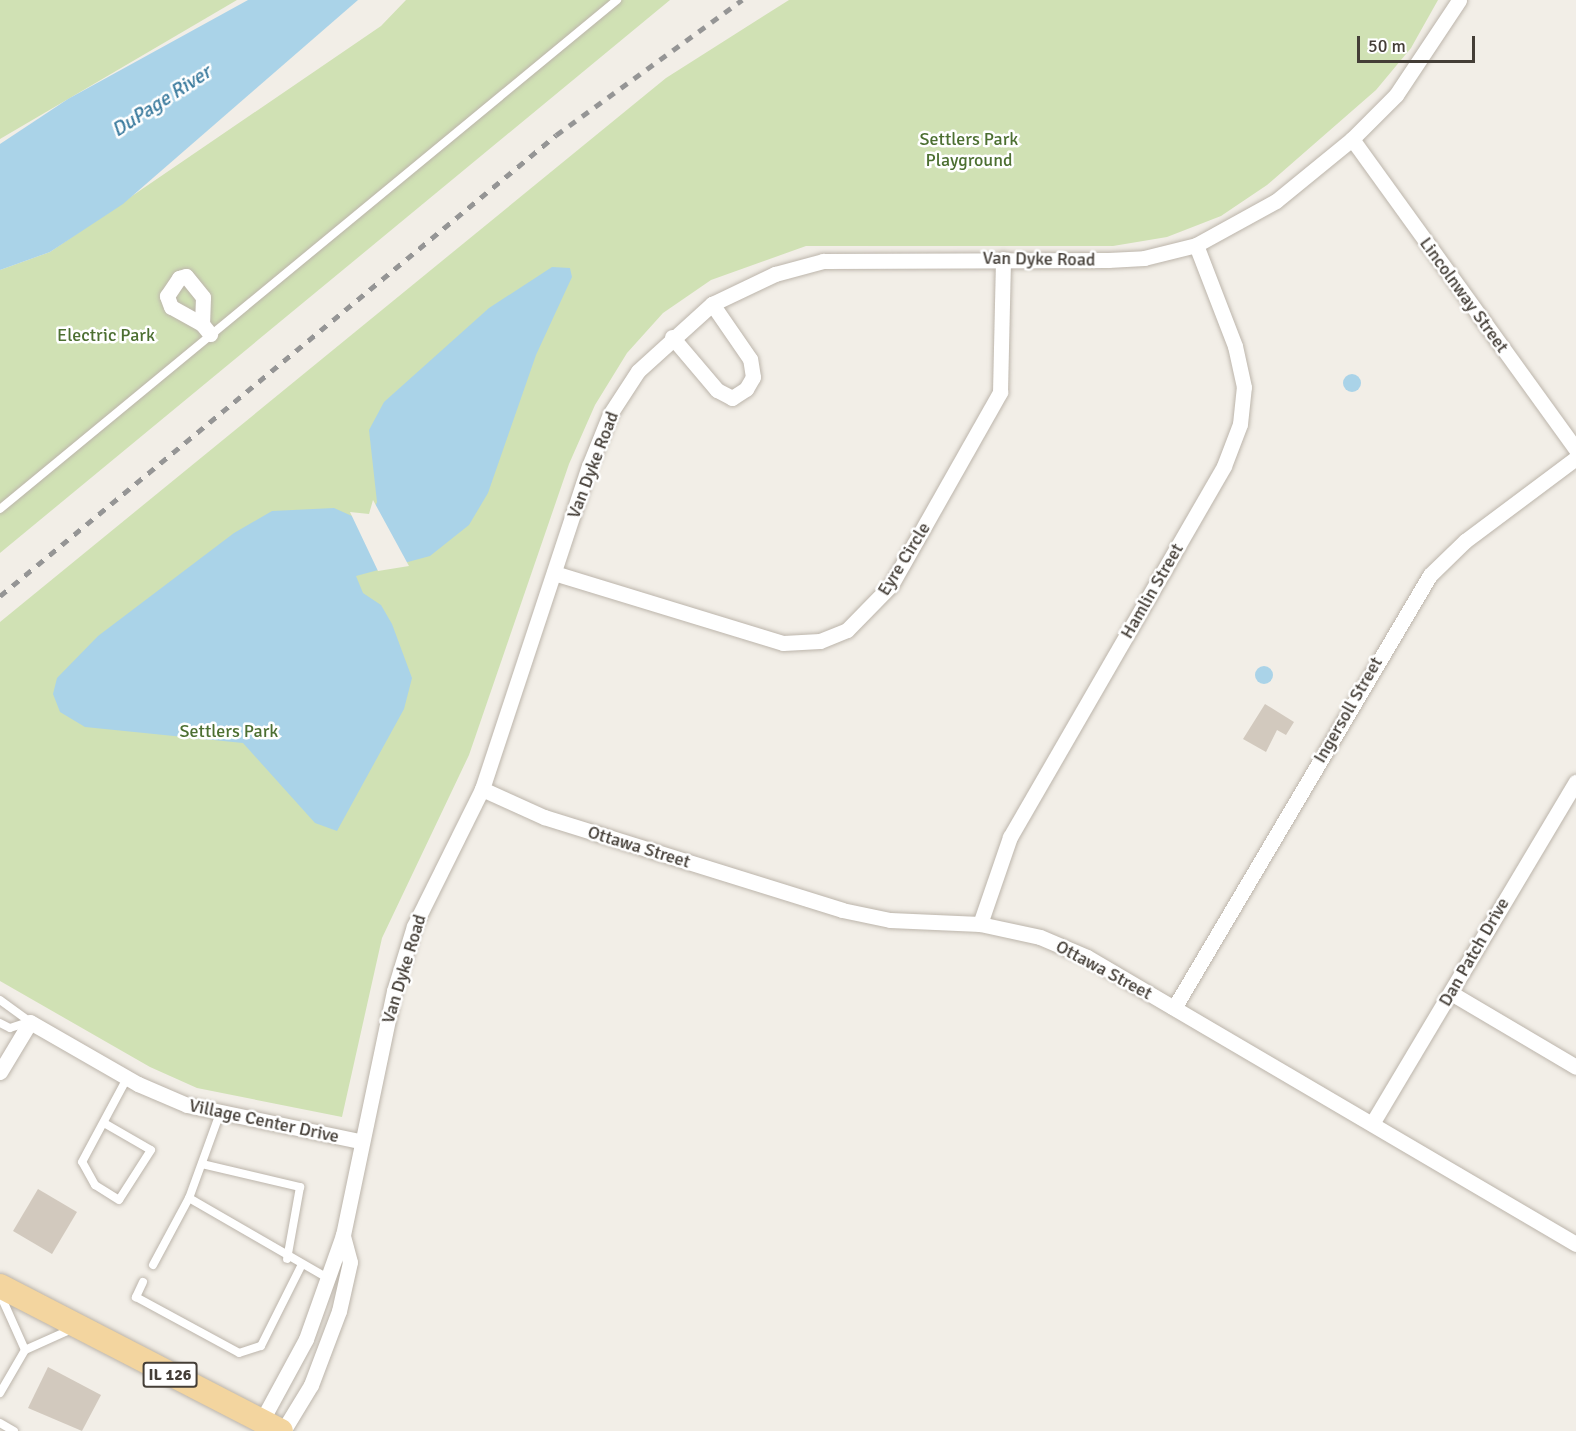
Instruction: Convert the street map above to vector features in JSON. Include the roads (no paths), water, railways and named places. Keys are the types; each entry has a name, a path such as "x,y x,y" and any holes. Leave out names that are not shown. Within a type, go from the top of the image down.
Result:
{"main road":[{"path":"0,1286 79,1326"},
{"name":"IL 126","path":"79,1326 275,1428"}],"street":[{"name":"Van Dyke Road","path":"275,1428 306,1339 324,1276 343,1235 360,1141 414,926 482,789 610,414 638,371 672,337 712,304 775,274 823,261 1144,258 1196,245 1276,201 1352,139 1396,95 1459,0"},
{"name":"Lincolnway Street","path":"1352,139 1576,450"},
{"name":"Hamlin Street","path":"980,924 1010,837 1224,466 1240,424 1244,387 1235,345 1196,245"},
{"name":"Eyre Circle","path":"554,573 783,643 820,641 847,630 891,585 1000,392 1003,259"},
{"path":"672,337 717,390 732,398 746,389 753,377 750,359 712,304"},
{"name":"Ingersoll Street","path":"1174,1008 1430,575 1466,541 1576,458"},
{"name":"Dan Patch Drive","path":"1373,1122 1451,993 1558,803 1576,782"},
{"name":"Ottawa Street","path":"482,789 544,817 842,910 890,920 980,924 1040,938 1087,957 1373,1122 1576,1244"},
{"path":"1451,993 1576,1067"},
{"path":"0,1072 30,1022"},
{"name":"Village Center Drive","path":"30,1022 127,1078 220,1113 360,1141"},
{"name":"Van Dyke Road","path":"275,1428 315,1376 339,1311 350,1262 343,1235"}],"lane":[{"path":"0,509 206,329 617,0"},
{"path":"0,1000 30,1022"},
{"path":"0,1023 10,1028 30,1022"},
{"path":"104,1124 151,1150 119,1200 95,1185 82,1162 127,1078"},
{"path":"153,1265 189,1198 220,1113"},
{"path":"202,1164 300,1187 287,1259"},
{"path":"189,1198 287,1259 324,1276"},
{"path":"143,1282 136,1297 239,1353 261,1346 301,1266"},
{"path":"0,1294 25,1350"},
{"path":"0,1393 25,1350 79,1326"},
{"path":"0,1423 14,1431"}],"water":[{"name":"DuPage River","path":"248,0 358,0 123,204 50,252 0,270 0,144 68,99"},
{"path":"552,267 570,268 572,277 536,355 488,493 469,525 430,556 356,576 363,593 381,605 392,624 412,678 404,709 337,831 315,823 243,743 85,727 60,712 53,694 57,678 98,636 234,533 272,511 334,508 361,520 371,516 377,502 369,430 384,402 489,308"},
{"path":"1352,374 1359,376 1361,383 1359,390 1352,392 1345,390 1343,383 1345,376"},
{"path":"1264,666 1270,669 1273,675 1270,681 1264,684 1258,681 1255,675 1258,669"}],"railway":[{"path":"0,596 556,135 742,0"}],"park label":[{"name":"Settlers Park Playground","path":"969,150"},
{"name":"Electric Park","path":"106,335"},
{"name":"Settlers Park","path":"229,731"}]}
